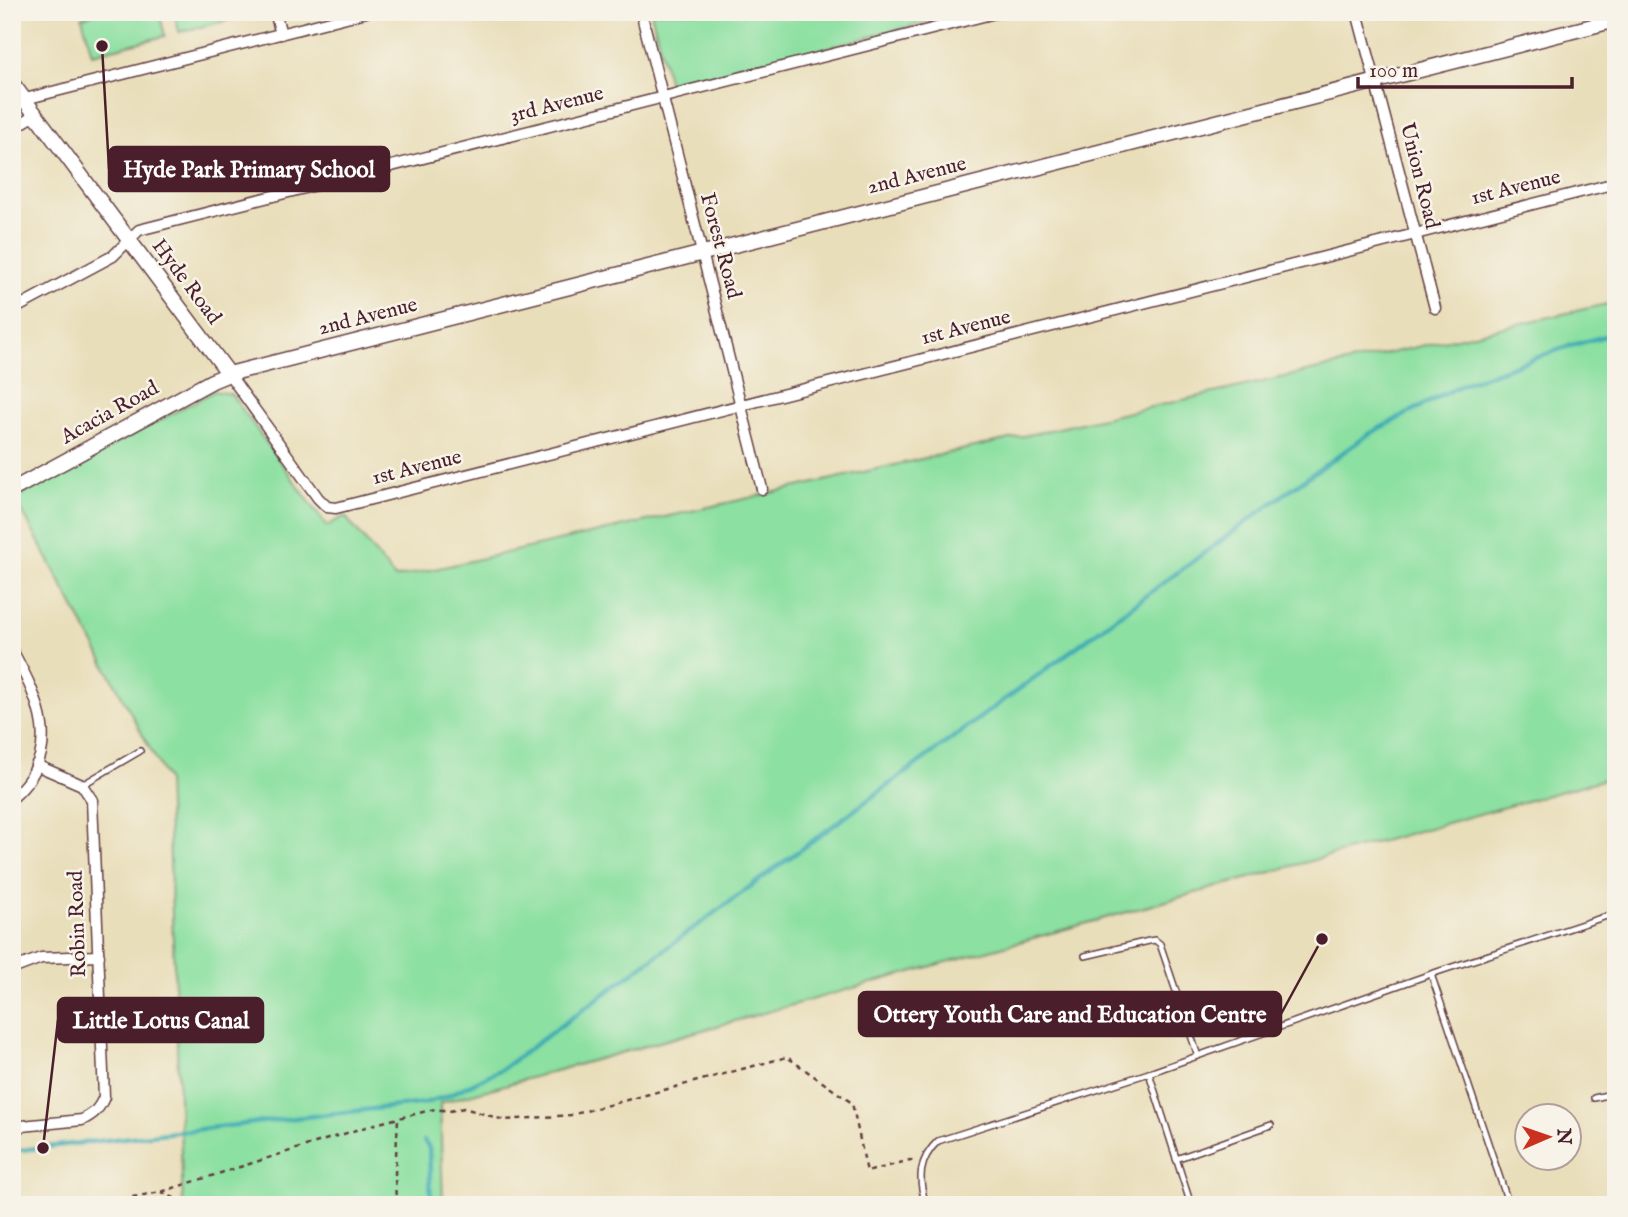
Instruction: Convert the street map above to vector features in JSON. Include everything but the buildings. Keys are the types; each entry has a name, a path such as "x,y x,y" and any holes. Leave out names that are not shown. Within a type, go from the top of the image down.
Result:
{"street":[{"path":"275,12 281,34"},
{"path":"25,99 366,12"},
{"name":"Forest Road","path":"641,12 762,489"},
{"name":"3rd Avenue","path":"12,310 108,259 120,251 139,230 999,12"},
{"name":"Union Road","path":"1357,12 1435,309"},
{"name":"2nd Avenue","path":"229,374 1616,20"},
{"name":"Hyde Road","path":"12,83 327,507"},
{"path":"12,129 37,114"},
{"name":"1st Avenue","path":"327,507 344,506 1616,183"},
{"name":"Acacia Road","path":"12,490 229,374"},
{"path":"12,650 35,692 42,715 42,741 36,765 27,781 12,798"},
{"path":"36,765 82,785"},
{"name":"Robin Road","path":"12,1127 82,1120 100,1107 104,1097 94,810 92,800 82,785"},
{"path":"12,969 41,958 99,956"}],"lane":[{"path":"82,785 140,751"},
{"path":"926,1205 920,1177 921,1163 937,1141 1149,1073 1431,974 1616,913"},
{"path":"1085,956 1155,940 1160,944 1198,1056"},
{"path":"1431,974 1509,1205"},
{"path":"1149,1073 1191,1205"},
{"path":"1594,1098 1616,1094"},
{"path":"1176,1158 1271,1125"}],"path":[{"path":"115,1205 121,1199 161,1192 375,1124 435,1108 449,1111 464,1108 503,1120 571,1115 787,1057 852,1103 867,1172 910,1160 921,1163"},
{"path":"396,1205 398,1119"},
{"path":"161,1192 190,1205"}],"green space":[{"path":"102,12 159,12 165,36 92,54 82,17"},
{"path":"174,12 254,12 254,14 179,32"},
{"path":"651,12 930,12 932,21 670,88"},
{"path":"1616,302 1616,776 440,1103 443,1205 183,1205 167,780 15,498 214,391 231,394 327,526 345,516 395,578"}],"waterway":[{"path":"12,1151 425,1103 447,1096 502,1069 1369,434 1461,385 1569,346 1616,333"},
{"path":"424,1141 429,1148 431,1205"}],"place":[{"name":"Hyde Park Primary School","path":"102,46"},
{"name":"Ottery Youth Care and Education Centre","path":"1322,939"},
{"name":"Little Lotus Canal","path":"43,1148"}]}
